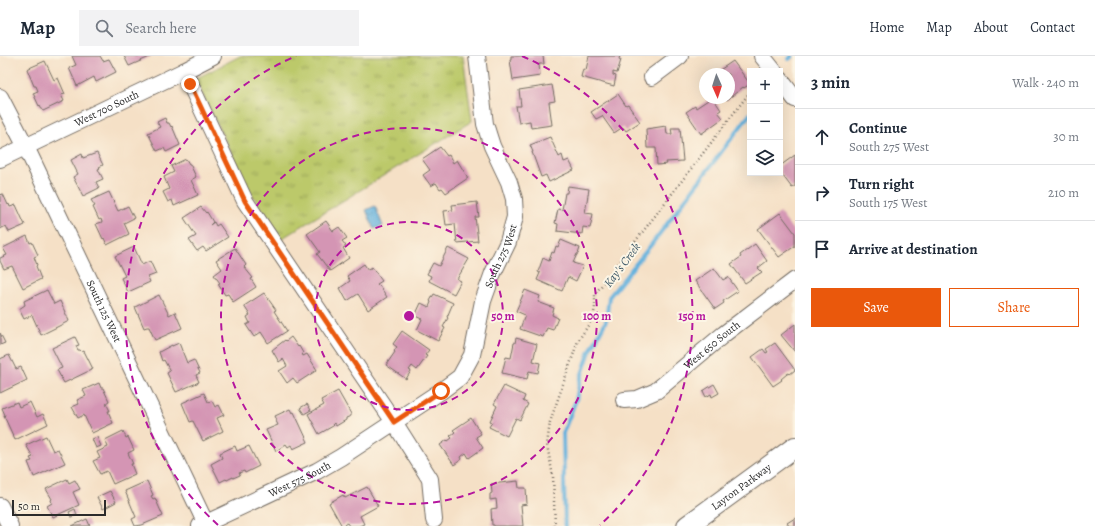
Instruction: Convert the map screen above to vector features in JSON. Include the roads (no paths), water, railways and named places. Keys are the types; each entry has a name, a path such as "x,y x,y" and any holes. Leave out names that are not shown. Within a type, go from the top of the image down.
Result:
{"main road":[{"name":"Layton Parkway","path":"687,526 795,447"}],"street":[{"name":"West 700 South","path":"0,159 184,71 212,56"},
{"name":"South 275 West","path":"394,422 460,377 472,355 483,301 493,273 508,242 515,217 514,199 511,188 492,146 485,124 477,56"},
{"path":"652,77 680,56"},
{"path":"762,56 772,68"},
{"path":"184,71 245,201 394,422 430,479 434,520"},
{"path":"783,84 795,99"},
{"name":"South 125 West","path":"0,97 26,147 204,525"},
{"name":"West 650 South","path":"624,400 636,399 656,391 724,334 795,280"},
{"name":"West 575 South","path":"204,525 317,471 394,422"},
{"path":"0,506 10,526"}],"water":[{"path":"375,206 383,226 374,229 366,210"}],"waterway":[{"name":"Kay's Creek","path":"789,59 792,56"},
{"name":"Kay's Creek","path":"565,526 563,433 576,400 580,380 590,351 606,321 609,297 651,245 747,118"}]}
